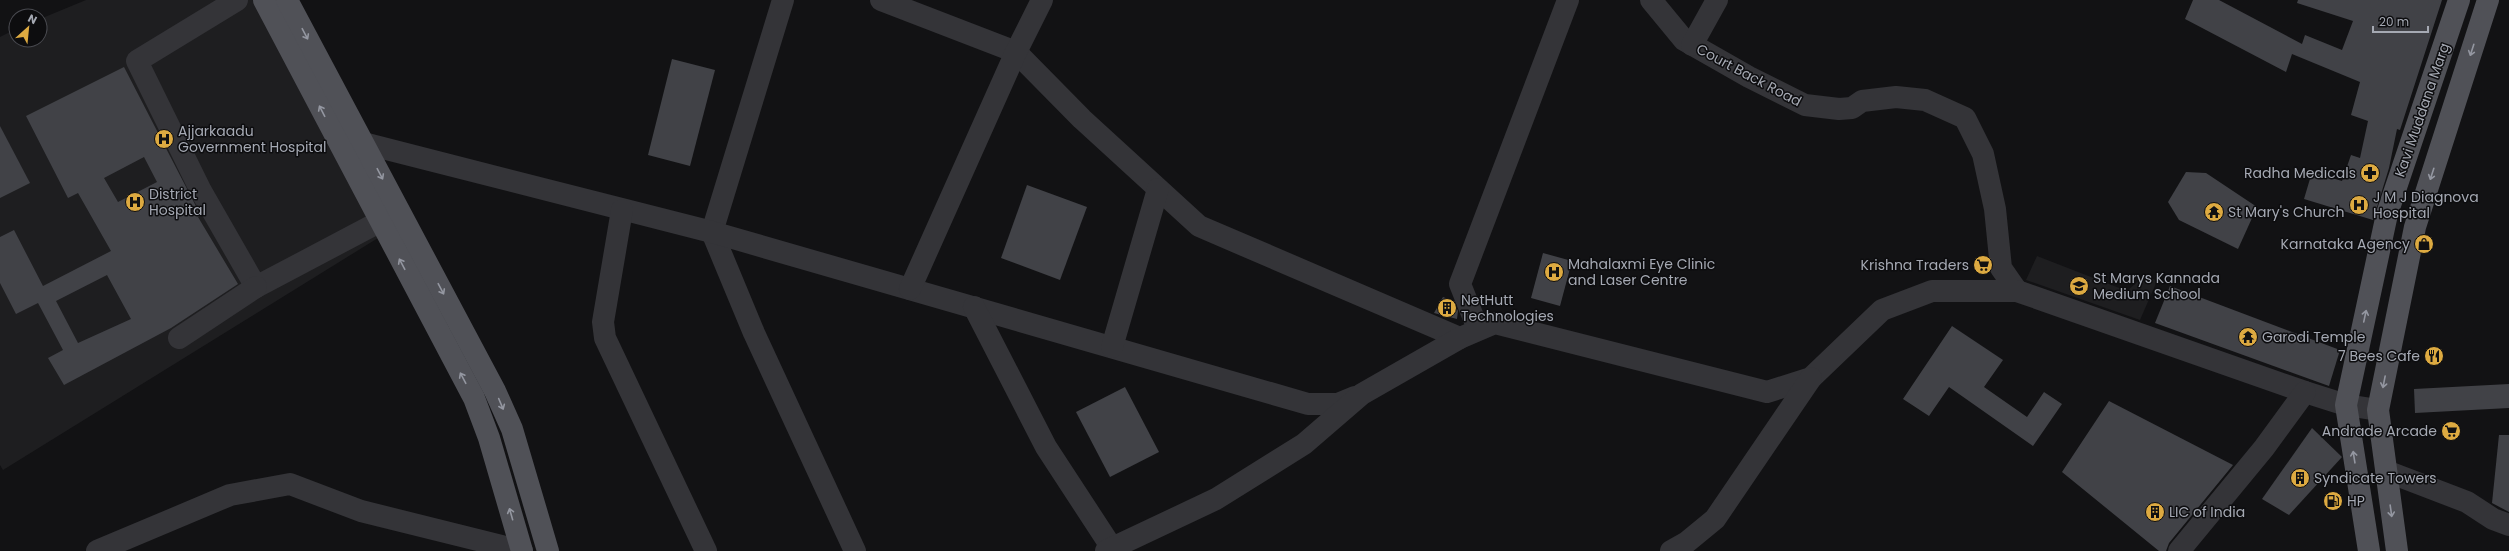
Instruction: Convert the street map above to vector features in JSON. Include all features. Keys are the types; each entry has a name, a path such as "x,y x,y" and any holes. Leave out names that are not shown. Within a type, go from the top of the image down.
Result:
{"main road":[{"path":"264,0 341,150 474,398 488,438 522,551"},
{"path":"287,0 495,391 512,429 548,551"},
{"name":"Kavi Muddana Marg","path":"2369,551 2346,405 2387,214 2459,0"},
{"name":"Kavi Muddana Marg","path":"2397,551 2378,410 2415,227 2488,0"}],"street":[{"path":"237,0 137,61 201,191 256,287"},
{"path":"783,0 712,232 754,333 855,551"},
{"path":"881,0 1016,52 1082,119 1199,226 1469,334"},
{"path":"910,289 1016,52 1042,0"},
{"path":"1469,334 1460,284 1568,0"},
{"name":"Court Back Road","path":"1651,0 1684,40 1749,77 1805,105 1838,109 1852,108 1862,101 1896,97 1925,100 1965,118 1983,154 1995,209 2001,268 2017,291"},
{"path":"1692,44 1717,0"},
{"path":"341,150 363,143 712,232 1308,404 1338,404 1362,394 1469,334 1495,323 1767,392 1811,378"},
{"path":"1112,347 1158,189"},
{"path":"622,210 603,322 605,338 706,551"},
{"path":"179,338 256,287 379,222"},
{"path":"1671,551 1688,542 1715,519 1811,378 1882,310 1932,291 2017,291 2305,392 2346,405 2378,410"},
{"path":"974,308 1046,447 1109,550 1216,499 1304,444 1362,394"},
{"path":"2179,551 2264,448 2305,392"},
{"path":"2386,471 2467,502 2493,519 2509,525"},
{"path":"97,551 230,495 290,484 361,511 522,551"}],"shaded area":[{"name":"Ajjarkaadu Government Hospital","path":"86,0 258,0 378,238 3,470 0,465 0,37 8,33 8,48 48,48 48,16"},
{"name":"St Marys Kannada Medium School","path":"2037,256 2127,291 2145,275 2157,281 2140,320 2026,280"}],"building":[{"path":"2193,0 2219,0 2302,44 2305,35 2342,50 2353,21 2297,3 2298,0 2442,0 2400,130 2397,129 2389,168 2373,220 2304,199 2312,172 2342,181 2351,155 2360,158 2368,121 2351,115 2360,82 2292,54 2286,72 2185,19"},
{"path":"672,59 715,70 690,166 648,155"},
{"path":"124,67 201,216 198,217 238,284 171,328 64,385 48,358 63,350 38,303 16,314 0,283 0,237 14,230 43,286 111,251 78,193 68,198 26,116","holes":["144,157 157,182 118,202 104,178","107,275 131,319 78,343 56,301"]},
{"path":"0,126 30,183 0,198"},
{"path":"2186,172 2206,173 2257,207 2238,249 2179,220 2168,202"},
{"path":"1027,185 1087,207 1060,280 1001,258"},
{"path":"1543,253 1572,261 1560,306 1531,298"},
{"name":"Garodi Temple","path":"2170,286 2340,350 2329,386 2155,323"},
{"name":"NetHutt Technologies","path":"1443,297 1453,301 1458,311 1457,319 1434,313"},
{"path":"1952,326 2003,360 1984,387 2027,417 2044,392 2062,404 2033,446 1949,387 1929,416 1903,399"},
{"path":"2509,384 2509,408 2415,413 2414,389"},
{"path":"1125,387 1159,452 1110,477 1076,412"},
{"name":"LIC of India","path":"2109,401 2233,465 2169,543 2166,551 2159,551 2062,472"},
{"name":"Syndicate Towers","path":"2312,428 2342,457 2289,515 2262,499"},
{"path":"2499,435 2509,435 2509,512 2492,503"}],"place":[{"name":"Ajjarkaadu Government Hospital","path":"164,139"},
{"name":"Radha Medicals","path":"2370,173"},
{"name":"District Hospital","path":"135,202"},
{"name":"J M J Diagnova Hospital","path":"2359,205"},
{"name":"St Mary's Church","path":"2214,212"},
{"name":"Karnataka Agency","path":"2424,244"},
{"name":"Krishna Traders","path":"1983,265"},
{"name":"Mahalaxmi Eye Clinic and Laser Centre","path":"1554,272"},
{"name":"St Marys Kannada Medium School","path":"2079,286"},
{"name":"NetHutt Technologies","path":"1447,308"},
{"name":"Garodi Temple","path":"2248,337"},
{"name":"7 Bees Cafe","path":"2434,356"},
{"name":"Andrade Arcade","path":"2451,431"},
{"name":"Syndicate Towers","path":"2300,478"},
{"name":"HP","path":"2333,501"},
{"name":"LIC of India","path":"2155,512"}]}
